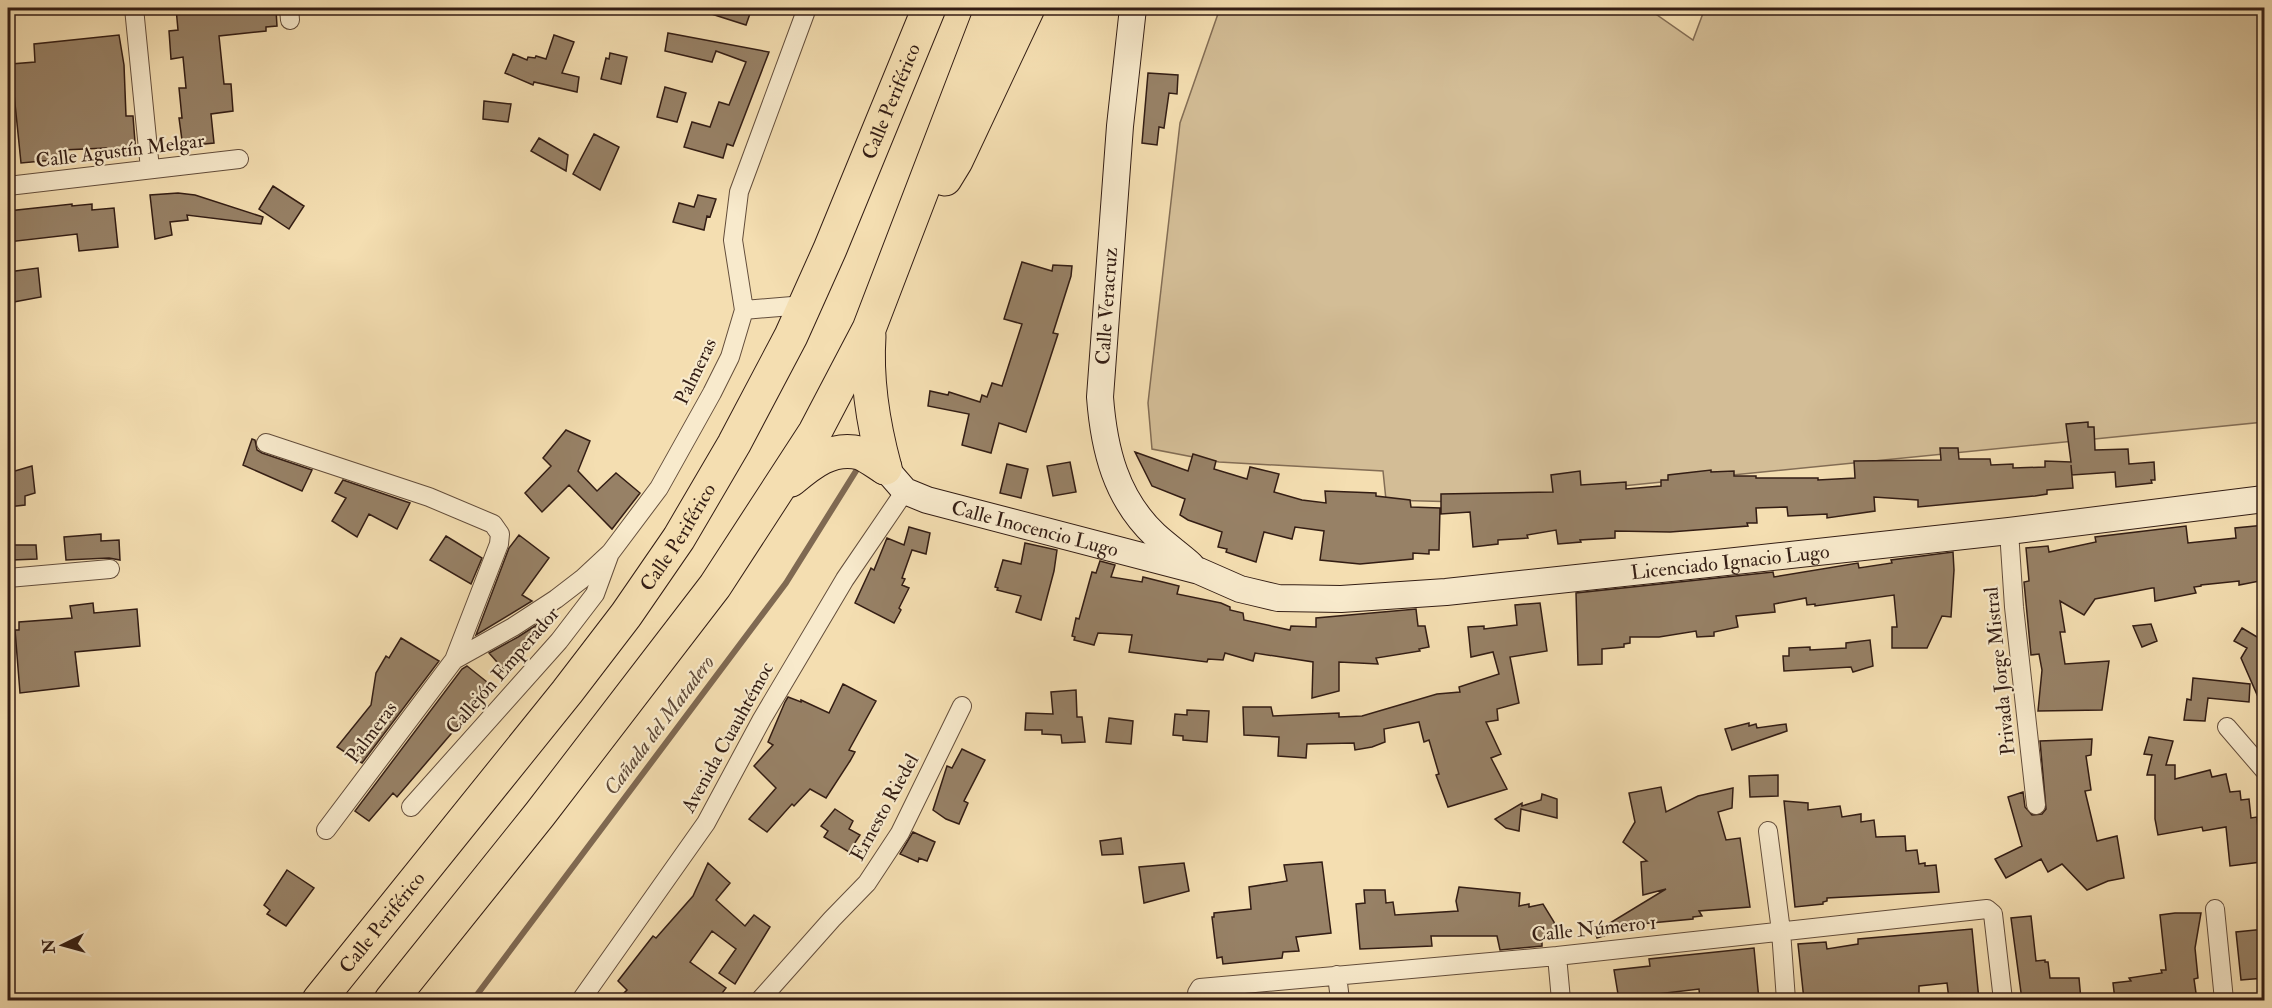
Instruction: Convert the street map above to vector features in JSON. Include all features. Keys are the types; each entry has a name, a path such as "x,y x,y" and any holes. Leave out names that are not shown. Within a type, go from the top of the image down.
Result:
{"highway":[{"path":"886,111 914,8"},
{"name":"Calle Periférico","path":"319,1000 430,865 626,615 679,538 734,444 791,336 830,249 929,8"},
{"path":"391,1000 540,814 715,586 778,491 836,395 869,329 992,8"},
{"path":"908,225 936,193 956,161 1028,8"},
{"path":"869,329 867,357 873,415 895,479"},
{"path":"778,491 815,459 846,452 861,453 895,479"}],"main road":[{"name":"Calle Veracruz","path":"1132,8 1120,126 1100,397 1102,427 1107,454 1116,481 1134,512 1155,535 1199,571"},
{"name":"Calle Inocencio Lugo","path":"895,479 927,500 1199,571"},
{"name":"Licenciado Ignacio Lugo","path":"1199,571 1240,589 1278,598 1341,599 1446,592 2009,531 2265,500"}],"street":[{"path":"134,8 150,169"},
{"name":"Palmeras","path":"453,660 513,627 556,599 611,552 659,488 707,402 730,357 744,310 733,240 739,192 807,8"},
{"name":"Calle Agustín Melgar","path":"8,186 239,159"},
{"path":"744,310 804,305"},
{"name":"Palmeras","path":"266,443 429,496 493,524 500,534 499,544 453,660 326,830"},
{"name":"Avenida Cuauhtémoc","path":"581,1000 706,823 762,719 845,579 895,479"},
{"name":"Privada Jorge Mistral","path":"2009,531 2014,607 2036,805"},
{"name":"Callejón Emperador","path":"411,807 559,641 595,594 611,552"},
{"path":"8,578 110,569"},
{"name":"Ernesto Riedel","path":"760,1000 832,919 867,884 900,833 962,706"},
{"path":"2227,726 2265,770"},
{"path":"1768,831 1786,1000"},
{"name":"Calle Número 1","path":"1199,994 1337,975 1557,956 1987,909 1992,911 2002,1000"},
{"path":"2215,909 2224,1000"},
{"path":"1557,956 1561,1000"},
{"path":"1337,975 1340,1000"}],"shaded area":[{"path":"1220,8 1647,8 1693,40 1705,8 2264,8 2264,422 1462,502 1386,500 1383,471 1219,462 1152,449 1148,403 1180,123"}],"building":[{"path":"176,8 275,8 276,10 277,26 266,27 266,31 219,36 224,84 231,84 233,111 211,114 214,143 185,146 182,140 179,88 186,88 183,57 171,59 169,31 178,30"},
{"path":"703,8 752,8 746,25 702,11"},
{"path":"668,33 769,52 733,146 727,144 723,158 684,147 692,122 710,127 719,102 729,105 746,62 716,51 712,62 665,51"},
{"path":"119,35 124,65 126,116 133,116 136,155 107,156 106,148 63,150 64,159 21,163 11,64 35,62 34,44"},
{"path":"554,35 574,42 562,73 579,77 577,92 534,82 533,85 505,73 513,54 527,60 528,57 535,58 536,56 546,59"},
{"path":"610,53 627,57 621,84 601,79 606,58 609,59"},
{"path":"1148,73 1178,75 1177,94 1169,93 1164,128 1159,127 1157,145 1142,143"},
{"path":"665,87 686,93 677,122 657,117"},
{"path":"484,101 511,104 508,122 483,119"},
{"path":"594,134 619,147 600,190 573,174"},
{"path":"539,138 568,155 566,171 531,151"},
{"path":"273,186 304,206 289,229 259,209"},
{"path":"178,193 195,195 263,217 261,224 187,215 188,220 170,222 172,235 155,239 150,195"},
{"path":"698,195 716,199 710,217 707,216 704,230 673,222 679,203 694,207"},
{"path":"72,204 72,206 92,204 92,210 114,208 118,247 79,251 77,234 8,242 8,211"},
{"path":"1022,262 1052,271 1053,265 1072,266 1071,276 1053,333 1058,334 1026,432 999,423 991,453 962,445 969,414 928,406 930,391 948,395 949,392 980,402 982,395 987,397 992,383 1002,386 1022,324 1004,319"},
{"path":"38,268 41,297 8,303 8,272"},
{"path":"2088,422 2088,427 2094,427 2095,450 2128,449 2129,464 2154,462 2155,480 2151,480 2152,483 2116,487 2115,472 2072,475 2071,465 2073,488 2047,490 2047,494 2035,496 1918,507 1918,500 1874,497 1875,511 1827,518 1827,514 1788,516 1787,507 1756,508 1757,523 1747,523 1748,526 1670,532 1615,531 1615,538 1558,544 1556,530 1527,535 1528,538 1498,540 1498,544 1473,547 1470,512 1441,514 1441,494 1553,492 1551,475 1580,471 1581,485 1626,482 1626,489 1661,486 1661,480 1668,480 1668,475 1711,470 1711,472 1734,471 1734,476 1756,476 1756,478 1818,478 1818,480 1855,478 1854,461 1941,460 1940,448 1958,448 1959,459 1990,459 1991,465 2013,464 2013,468 2045,467 2045,461 2071,462 2066,424"},
{"path":"566,430 590,441 578,471 597,491 616,473 640,493 612,529 569,485 542,512 525,493 551,466 543,458"},
{"path":"252,439 255,440 257,450 262,453 312,470 302,491 243,465"},
{"path":"1135,452 1188,471 1193,454 1216,461 1214,469 1247,479 1250,467 1279,474 1274,492 1302,500 1326,503 1325,491 1376,493 1376,496 1410,500 1411,507 1440,508 1439,550 1429,550 1429,554 1413,553 1413,559 1360,564 1320,560 1324,531 1295,527 1292,539 1264,532 1256,562 1218,547 1222,532 1180,515 1185,499 1152,486"},
{"path":"1070,462 1076,492 1053,496 1047,466"},
{"path":"1007,464 1028,469 1021,498 1000,493"},
{"path":"32,466 35,493 25,496 25,505 8,507 8,491 13,491 8,473"},
{"path":"343,480 410,503 397,529 369,514 357,537 332,521 346,498 335,493"},
{"path":"2265,525 2265,580 2239,585 2239,581 2201,585 2194,587 2196,593 2155,601 2154,588 2095,599 2084,615 2060,601 2065,632 2060,632 2065,664 2109,661 2102,710 2038,711 2042,670 2039,654 2031,655 2024,582 2029,581 2026,548 2048,546 2049,552 2096,542 2095,537 2186,526 2188,543 2236,538 2235,528"},
{"path":"909,527 930,533 926,554 912,550 902,578 905,579 902,585 909,588 894,623 855,603 871,568 874,570 887,538 904,545"},
{"path":"101,534 101,541 119,540 120,560 109,558 66,560 64,537"},
{"path":"519,535 549,558 522,595 532,601 476,635 509,548"},
{"path":"446,536 482,558 471,584 430,560"},
{"path":"1025,543 1057,550 1041,620 1016,612 1021,596 997,590 998,588 995,587 1003,560 1021,564"},
{"path":"11,545 36,545 37,559 12,560"},
{"path":"1953,552 1951,617 1942,616 1927,648 1892,648 1892,627 1897,627 1894,595 1815,606 1815,604 1807,605 1806,598 1774,604 1775,612 1736,616 1738,627 1714,632 1714,636 1697,637 1696,631 1659,637 1630,637 1630,643 1624,644 1624,647 1602,649 1602,664 1578,665 1576,593 1773,572 1774,577 1858,563 1859,568 1892,563 1891,560"},
{"path":"1100,561 1115,565 1111,577 1142,582 1143,577 1179,586 1177,594 1221,603 1230,607 1230,610 1243,613 1244,620 1290,630 1291,626 1316,627 1316,618 1416,609 1418,626 1425,626 1429,647 1419,649 1420,651 1376,658 1378,664 1339,662 1339,691 1312,698 1313,662 1255,653 1253,661 1225,653 1223,660 1208,659 1207,662 1129,652 1132,635 1098,633 1094,645 1074,640 1075,637 1072,636 1076,618 1079,619 1092,572 1096,573"},
{"path":"93,603 94,613 137,609 140,646 75,652 79,686 20,693 15,630 19,630 19,622 72,618 70,606"},
{"path":"1540,603 1547,651 1510,657 1519,703 1497,709 1498,720 1486,722 1501,754 1491,758 1507,789 1448,807 1436,775 1439,774 1429,740 1424,742 1419,722 1384,729 1385,742 1372,747 1355,750 1354,743 1307,744 1306,758 1278,756 1279,737 1244,735 1243,707 1271,707 1273,716 1339,713 1339,717 1362,716 1437,694 1460,692 1459,687 1499,674 1493,652 1471,657 1468,627 1484,626 1484,629 1517,625 1515,605"},
{"path":"552,615 505,671 489,653 518,637"},
{"path":"2151,624 2157,641 2142,647 2133,626"},
{"path":"2242,628 2257,637 2265,628 2265,713 2241,658 2247,648 2234,641"},
{"path":"401,638 439,661 362,763 337,747 371,705 376,673 386,656 389,658"},
{"path":"1870,640 1873,666 1853,672 1851,667 1784,671 1783,656 1789,656 1789,648 1810,647 1810,650 1846,648 1846,643"},
{"path":"467,666 492,686 397,797 393,793 369,821 355,811 462,669"},
{"path":"2193,678 2250,684 2249,702 2208,698 2205,721 2184,720 2187,699 2191,700"},
{"path":"843,684 876,701 849,750 855,752 826,798 810,789 794,806 792,804 767,832 749,819 776,788 754,766 773,745 768,742 785,702 788,697 801,702 801,700 829,713"},
{"path":"1076,690 1077,717 1082,717 1085,742 1062,743 1061,735 1042,734 1042,730 1025,730 1026,713 1053,714 1051,692"},
{"path":"1187,710 1209,711 1207,742 1183,740 1183,736 1173,735 1175,714 1187,715"},
{"path":"1109,718 1133,721 1131,744 1106,742"},
{"path":"1749,723 1749,726 1756,724 1757,728 1786,724 1787,731 1732,750 1725,729"},
{"path":"2149,737 2173,741 2166,765 2175,765 2175,779 2210,770 2212,777 2226,774 2230,792 2240,791 2241,800 2249,799 2251,818 2257,817 2261,862 2230,866 2226,827 2203,831 2202,827 2158,835 2155,819 2155,775 2147,775 2152,755 2144,754"},
{"path":"2092,739 2091,755 2086,756 2091,790 2085,791 2097,841 2117,836 2124,878 2108,881 2087,890 2062,864 2048,872 2041,859 2006,878 1995,859 2022,846 2008,797 2023,792 2025,807 2032,815 2042,814 2046,809 2040,741"},
{"path":"962,749 985,760 964,801 968,803 959,824 933,810 947,766 952,768"},
{"path":"1778,775 1778,796 1750,797 1749,776"},
{"path":"1661,787 1666,812 1698,796 1733,788 1732,808 1718,812 1726,840 1740,838 1750,907 1699,911 1702,916 1693,917 1693,919 1640,924 1597,938 1595,932 1666,889 1643,895 1641,862 1647,861 1623,842 1635,822 1629,793"},
{"path":"1542,794 1557,799 1557,818 1521,809 1519,831 1506,828 1495,819 1522,803 1522,806 1541,800"},
{"path":"1784,801 1808,803 1808,810 1840,806 1842,817 1861,814 1861,822 1874,820 1876,837 1905,836 1906,851 1917,850 1919,864 1936,865 1939,892 1827,898 1823,904 1795,907"},
{"path":"835,809 853,821 849,829 860,835 849,852 824,837 828,831 821,826"},
{"path":"913,832 935,842 927,861 919,858 918,862 900,854"},
{"path":"1121,838 1123,854 1102,855 1100,841"},
{"path":"1322,862 1331,933 1296,937 1299,951 1283,952 1282,958 1223,964 1222,957 1217,958 1212,917 1214,913 1251,909 1249,887 1287,881 1284,865"},
{"path":"708,863 730,883 716,900 745,926 754,915 770,927 735,984 719,973 736,949 712,931 690,962 726,988 717,1000 617,1000 627,990 618,981 653,936 656,938 693,896"},
{"path":"1184,863 1189,891 1144,903 1139,867"},
{"path":"287,870 314,888 286,926 267,914 270,910 264,905"},
{"path":"1459,887 1520,893 1519,906 1529,904 1529,907 1543,904 1554,922 1556,933 1542,938 1542,946 1500,950 1497,936 1431,936 1432,946 1360,949 1356,904 1365,903 1364,890 1385,890 1386,903 1393,902 1395,915 1458,911 1456,901"},
{"path":"2201,913 2195,948 2198,978 2194,979 2197,1000 2115,1000 2113,983 2131,981 2129,978 2162,973 2161,970 2166,970 2160,915"},
{"path":"2031,916 2036,961 2048,962 2050,978 2079,978 2081,1000 2022,1000 2011,918"},
{"path":"1972,929 1979,1000 1961,1000 1960,997 1949,999 1947,983 1919,986 1919,1000 1804,1000 1798,944 1826,942 1827,949 1858,944 1858,939"},
{"path":"2265,929 2265,978 2241,980 2236,932"},
{"path":"1754,948 1759,1000 1700,1000 1699,989 1658,994 1659,1000 1619,1000 1614,970 1650,966 1649,959"}],"waterway":[{"name":"Cañada del Matadero","path":"473,1000 786,583 861,463"}]}
